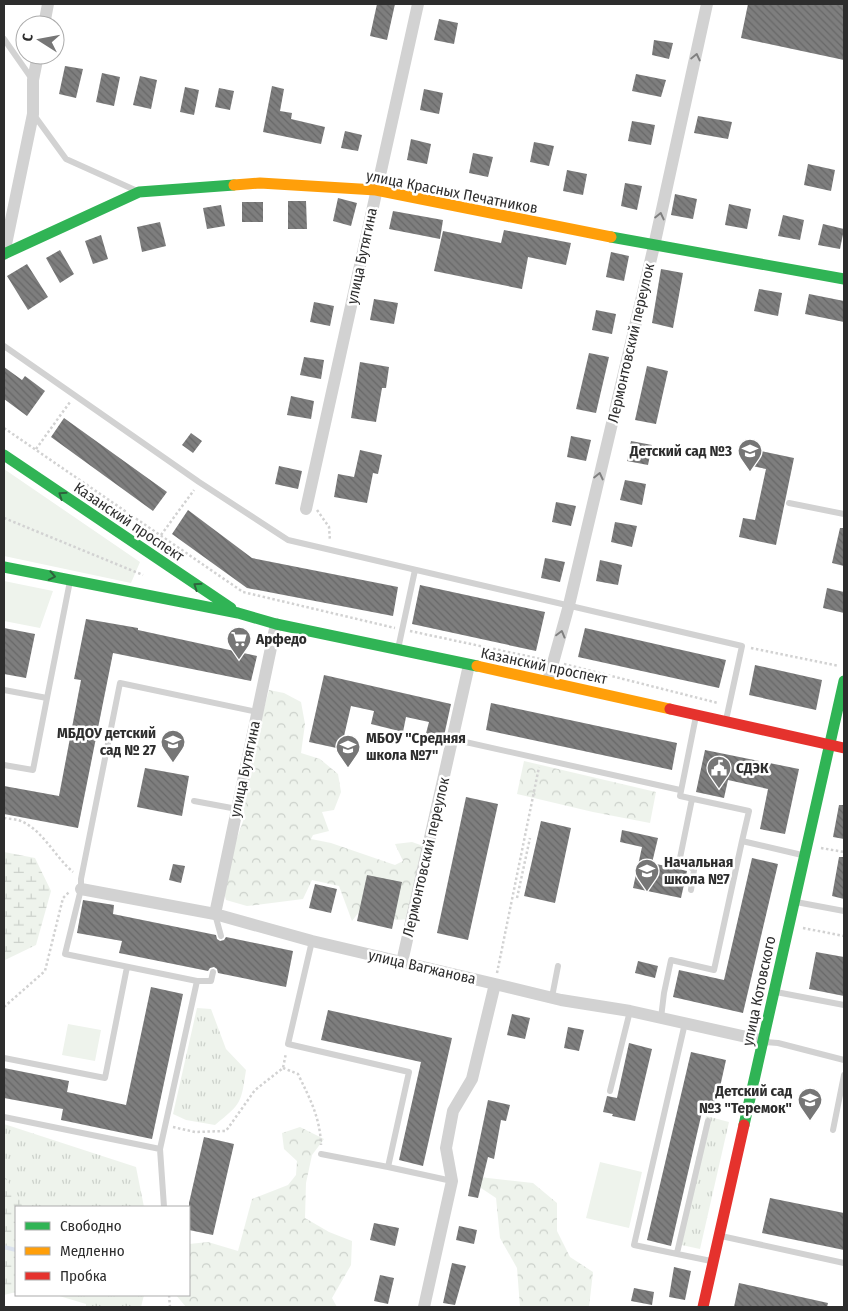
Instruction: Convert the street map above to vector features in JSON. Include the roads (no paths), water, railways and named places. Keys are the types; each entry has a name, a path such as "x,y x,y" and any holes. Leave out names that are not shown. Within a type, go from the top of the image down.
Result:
{"street":[{"name":"улица Бутягина","path":"307,504 418,4"},
{"name":"Лермонтовский переулок","path":"548,681 569,605 654,246 707,4"},
{"path":"4,254 33,114 33,80 36,65"},
{"name":"улица Красных Печатников","path":"4,254 139,192 260,183 376,190 654,246 844,279"},
{"name":"Казанский проспект","path":"4,455 238,613"},
{"name":"Казанский проспект","path":"4,567 238,613 276,624 548,681 844,748"},
{"name":"улица Бутягина","path":"215,914 276,624"},
{"name":"Лермонтовский переулок","path":"402,962 469,665"},
{"name":"улица Котовского","path":"703,1307 844,681"},
{"name":"улица Вагжанова","path":"81,884 215,914 312,941 552,998 630,1010 764,1041"},
{"path":"424,1307 452,1181 446,1148 453,1110 472,1079 495,984"}],"lane":[{"path":"4,40 33,80"},
{"path":"33,114 66,159 139,192"},
{"path":"4,346 199,482 288,540 742,646 726,721"},
{"path":"789,504 844,514"},
{"path":"397,650 415,570"},
{"path":"4,765 33,770 71,580"},
{"path":"213,972 211,981 197,981 65,954 81,884 120,683 257,712"},
{"path":"4,690 47,698"},
{"path":"661,1018 671,960 714,970 749,811 680,796 696,715"},
{"path":"452,739 680,790"},
{"path":"691,890 694,870 680,858 692,799"},
{"path":"194,800 236,809"},
{"path":"742,841 805,856"},
{"path":"795,902 844,911"},
{"path":"215,914 221,936"},
{"path":"312,941 288,1044 409,1072 388,1166"},
{"path":"552,998 558,966"},
{"path":"4,1058 105,1078 128,967"},
{"path":"164,1206 160,1149 197,981"},
{"path":"775,991 844,1005"},
{"path":"610,1091 630,1010"},
{"path":"685,1023 634,1245 714,1262"},
{"path":"764,1041 844,1060"},
{"path":"833,1130 844,1074"},
{"path":"4,1117 160,1149"},
{"path":"677,1253 708,1121"},
{"path":"321,1154 388,1166 452,1181"},
{"path":"720,1236 844,1263"}],"waterway":[{"path":"4,1247 15,1250"}],"place":[{"name":"Детский сад №3","path":"750,472"},
{"name":"Арфедо","path":"239,660"},
{"name":"МБДОУ детский сад № 27","path":"173,763"},
{"name":"МБОУ \"Средняя школа №7\"","path":"348,768"},
{"name":"СДЭК","path":"719,789"},
{"name":"Начальная школа №7","path":"647,892"},
{"name":"Детский сад №3 \"Теремок\"","path":"810,1121"}]}
